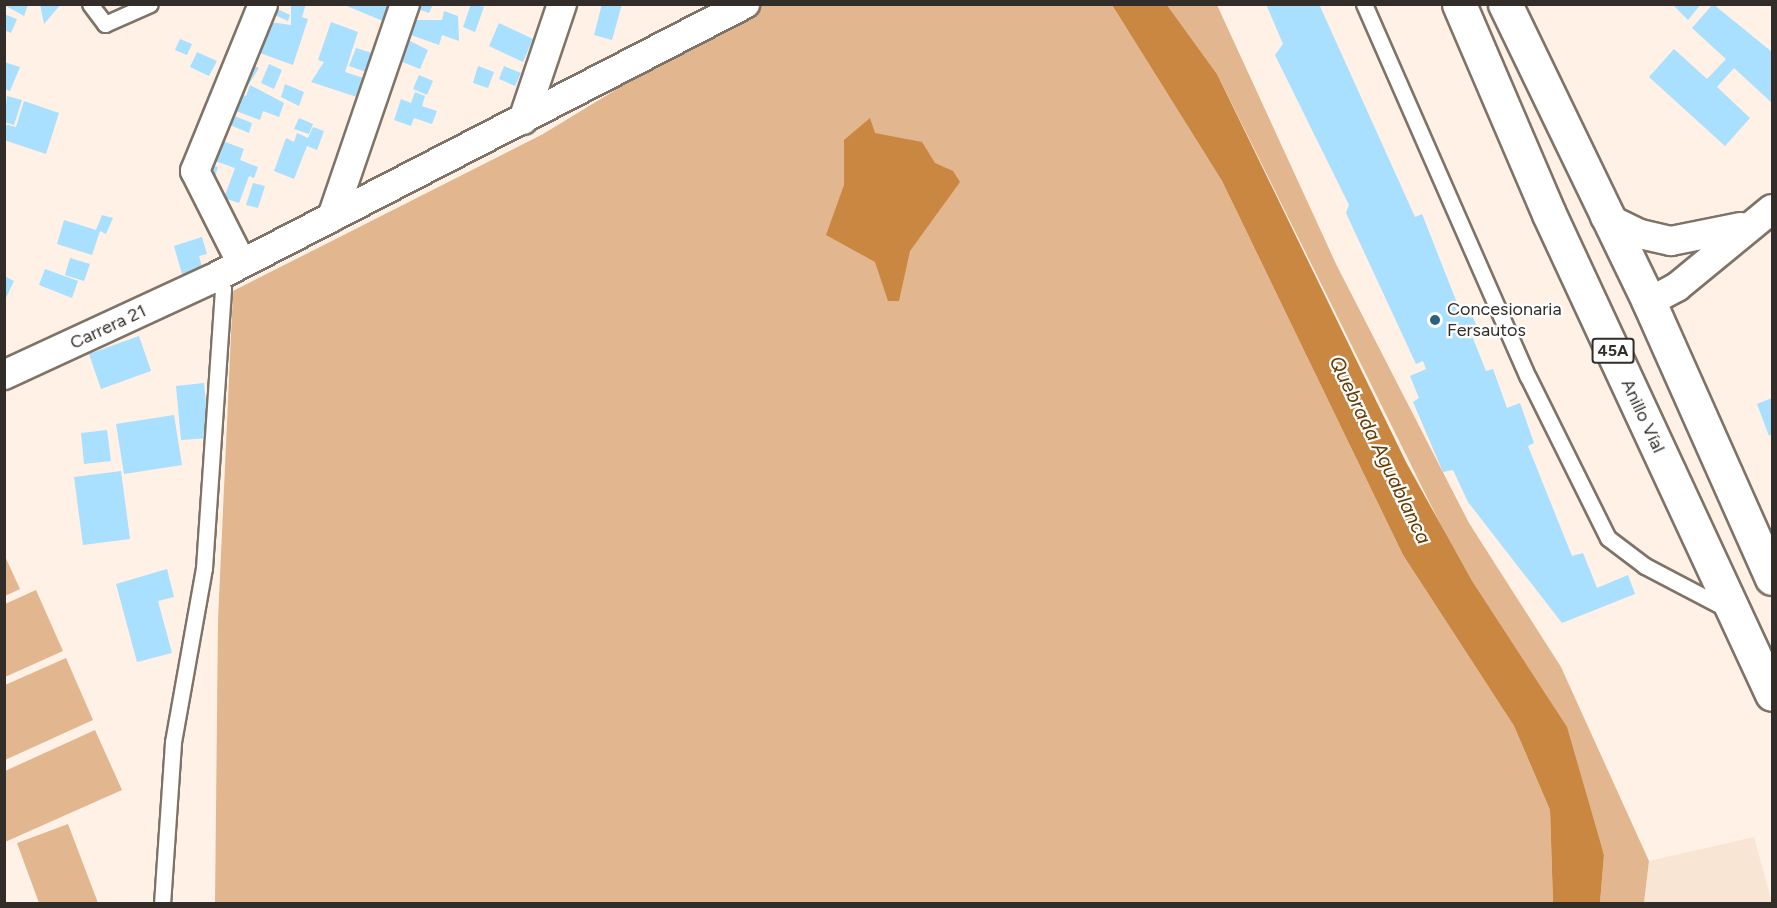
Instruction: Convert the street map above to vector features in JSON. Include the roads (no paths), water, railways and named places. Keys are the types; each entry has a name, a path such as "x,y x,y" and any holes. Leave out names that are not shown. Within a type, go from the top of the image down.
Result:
{"highway":[{"name":"Anillo Víal","path":"1459,4 1549,214 1773,694"},
{"name":"45A","path":"1505,4 1605,217 1648,302 1773,578"}],"street":[{"path":"241,262 195,171 262,4"},
{"path":"332,217 405,4"},
{"path":"523,120 562,4"},
{"path":"696,32 708,4"},
{"name":"Carrera 21","path":"4,375 212,279 241,262 696,32 745,4"},
{"path":"1648,302 1677,287 1746,225 1773,208"},
{"path":"1605,217 1641,234 1671,241 1746,225"}],"lane":[{"path":"90,4 105,24 150,4"},
{"path":"1364,4 1523,367 1608,538 1645,566 1734,612"},
{"path":"162,903 173,742 204,567 223,289 212,279"}],"water":[{"name":"Quebrada Aguablanca","path":"1112,5 1167,5 1217,74 1406,462 1472,581 1567,727 1604,855 1600,903 1553,903 1550,810 1514,726 1403,555 1222,181"},
{"path":"870,118 875,133 922,142 935,163 953,171 960,182 910,251 899,301 888,301 875,262 826,235 844,185 844,140"}],"place":[{"name":"Concesionaria Fersautos","path":"1435,320"}]}
